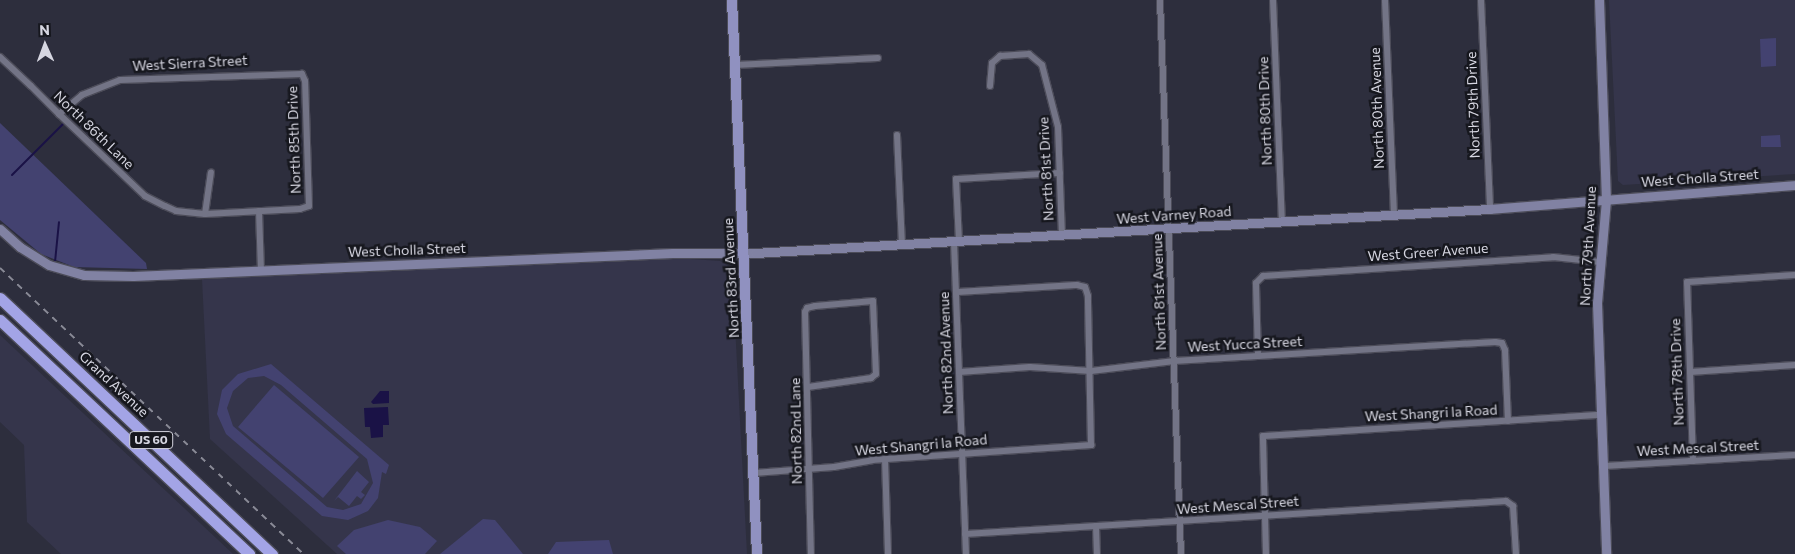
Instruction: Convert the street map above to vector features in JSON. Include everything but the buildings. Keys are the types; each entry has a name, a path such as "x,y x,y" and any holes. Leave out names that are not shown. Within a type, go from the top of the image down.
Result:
{"highway":[{"name":"Grand Avenue","path":"1,299 265,552"},
{"name":"US 60","path":"0,320 249,554"}],"main road":[{"name":"North 83rd Avenue","path":"732,0 757,554"}],"street":[{"name":"North 81st Avenue","path":"1160,0 1181,554"},
{"name":"North 80th Drive","path":"1274,0 1282,222"},
{"name":"North 80th Avenue","path":"1385,0 1394,216"},
{"name":"North 79th Drive","path":"1481,0 1490,210"},
{"name":"North 79th Avenue","path":"1599,0 1606,200 1597,303 1606,554"},
{"name":"North 81st Drive","path":"990,86 990,70 995,58 1007,54 1029,54 1037,58 1045,73 1057,117 1062,235"},
{"name":"North 86th Lane","path":"0,57 145,196 176,211 205,214 309,206"},
{"path":"735,65 878,58"},
{"name":"West Sierra Street","path":"59,114 82,95 120,80 302,74"},
{"name":"North 85th Drive","path":"302,74 305,81 309,206"},
{"path":"898,135 902,244"},
{"path":"205,214 211,172"},
{"name":"North 82nd Avenue","path":"966,554 956,292 956,179 1060,173"},
{"name":"West Cholla Street","path":"1606,200 1795,185"},
{"name":"West Varney Road","path":"743,254 1490,210 1606,200"},
{"path":"259,211 261,270"},
{"name":"West Cholla Street","path":"0,229 39,261 72,273 126,276 673,254 743,254"},
{"name":"West Greer Avenue","path":"1258,356 1258,278 1536,258 1600,262"},
{"name":"North 78th Drive","path":"1693,461 1687,282 1795,275"},
{"path":"956,292 1077,285 1085,287 1088,296 1091,371"},
{"name":"North 82nd Lane","path":"808,387 871,378 876,374 873,300 807,308 808,470 811,554"},
{"name":"West Yucca Street","path":"959,372 1030,367 1091,371 1174,361 1502,343 1508,421"},
{"path":"1690,372 1795,365"},
{"name":"West Shangri la Road","path":"754,473 808,470 885,459 1091,445 1091,371"},
{"name":"West Shangri la Road","path":"1264,515 1263,436 1601,415"},
{"name":"West Mescal Street","path":"1603,466 1795,455"},
{"path":"885,459 888,554"},
{"name":"West Mescal Street","path":"966,534 1264,515 1511,502 1516,554"},
{"path":"1264,515 1266,554"},
{"path":"1096,526 1097,554"}],"shaded area":[{"path":"1609,0 1795,0 1795,174 1623,185 1618,181"},
{"path":"1776,38 1776,66 1761,67 1760,39"},
{"path":"0,123 146,263 147,269 74,267 41,254 0,220"},
{"path":"1780,135 1781,147 1761,147 1761,136"},
{"path":"677,258 720,261 732,268 747,554 337,554 210,439 202,279"},
{"path":"0,335 233,554 61,554 27,522 24,445 0,422"},
{"path":"271,364 389,465 386,474 382,472 378,498 368,511 348,520 322,516 226,434 217,414 222,390 238,374","holes":["264,376 281,385 367,459 373,483 361,504 343,510 327,507 233,426 227,408 233,391 248,378"]},
{"path":"274,385 359,457 323,498 238,427"},
{"path":"380,391 389,391 389,403 373,404 371,402"},
{"path":"388,407 389,425 383,425 383,437 371,438 370,427 365,427 364,408"},
{"path":"357,471 369,482 361,492 365,495 361,499 357,496 349,506 338,497 334,501"},
{"path":"483,519 495,520 523,554 440,554"},
{"path":"388,520 420,527 437,541 425,554 346,554 337,546 354,530"},
{"path":"609,540 613,554 548,554 556,542"}],"waterway":[{"path":"12,175 65,122"},
{"path":"55,262 59,222"}],"railway":[{"path":"0,268 304,554"}]}
